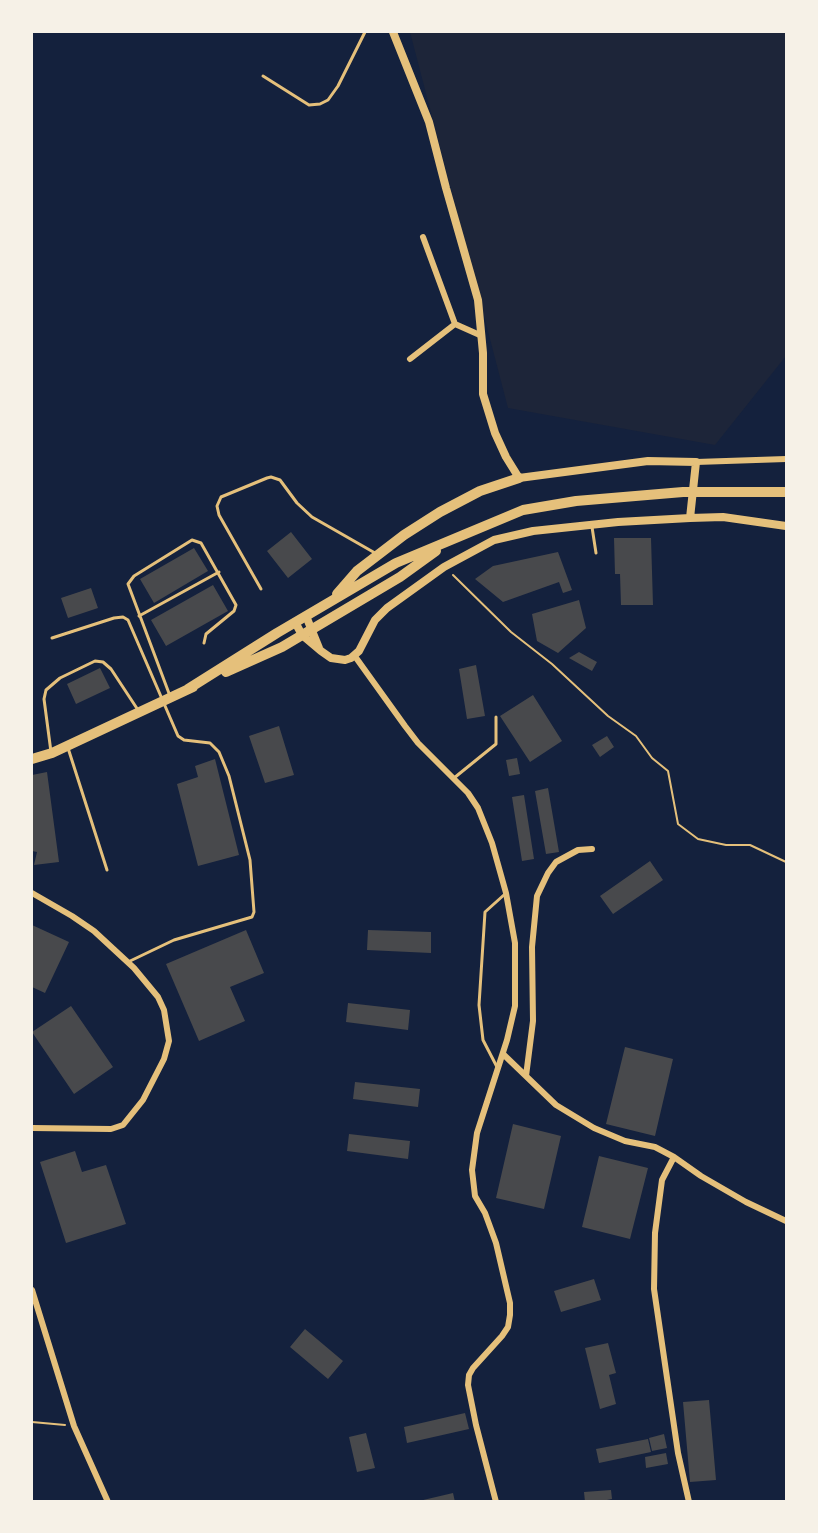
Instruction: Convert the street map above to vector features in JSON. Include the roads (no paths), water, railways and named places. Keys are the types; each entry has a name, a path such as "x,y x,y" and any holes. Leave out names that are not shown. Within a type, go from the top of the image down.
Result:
{"main road":[{"path":"329,603 357,571 376,554 440,512 480,491 519,478"},
{"path":"188,689 295,622 396,563 524,510 546,505 683,492 786,492"},
{"path":"32,759 68,746 282,647 400,577 453,539"}],"street":[{"path":"393,32 429,122 478,300 482,336 483,394 486,408 495,433 519,478 648,461 695,466 786,459"},
{"path":"423,237 455,324 482,336"},
{"path":"410,359 455,324"},
{"path":"690,518 695,466"},
{"path":"295,622 307,632 321,651 338,660 345,660 364,645 380,613 444,567 494,540 533,531 690,518 723,517 786,526"},
{"path":"306,616 307,632"},
{"path":"354,655 418,743 468,793 478,808 492,843 506,893 515,943 515,1006 503,1054 477,1133 472,1170 475,1196 485,1213 496,1243 510,1303 508,1327 473,1368 469,1375 468,1385 496,1502"},
{"path":"526,1076 533,1021 532,947 537,896 556,862 578,850 592,849"},
{"path":"32,893 94,931 128,962 158,998 164,1010 169,1041 164,1059 144,1101 123,1125 111,1129 32,1128"},
{"path":"503,1054 556,1105 594,1128 625,1141 655,1148 674,1157 701,1176 746,1202 786,1221"},
{"path":"674,1157 662,1180 655,1233 654,1289 678,1453 689,1502"},
{"path":"32,1290 74,1426 108,1502"}],"lane":[{"path":"263,76 309,105 320,105 328,100 338,86 365,32"},
{"path":"261,589 219,515 217,506 221,497 267,478 280,480 297,503 312,517 376,554"},
{"path":"591,525 596,553"},
{"path":"128,962 174,940 249,919 254,912 250,861 229,776 219,752 210,743 179,738 128,588 129,580 189,541 196,540 201,543 219,571 236,605 234,611 206,634 204,643"},
{"path":"139,616 219,571"},
{"path":"52,638 114,618 123,618 130,624 167,700"},
{"path":"52,753 44,699 46,690 60,678 95,661 103,662 111,669 140,713"},
{"path":"454,778 496,744 496,717"},
{"path":"68,746 107,870"},
{"path":"498,1069 483,1040 479,1005 485,912 506,893"}]}
